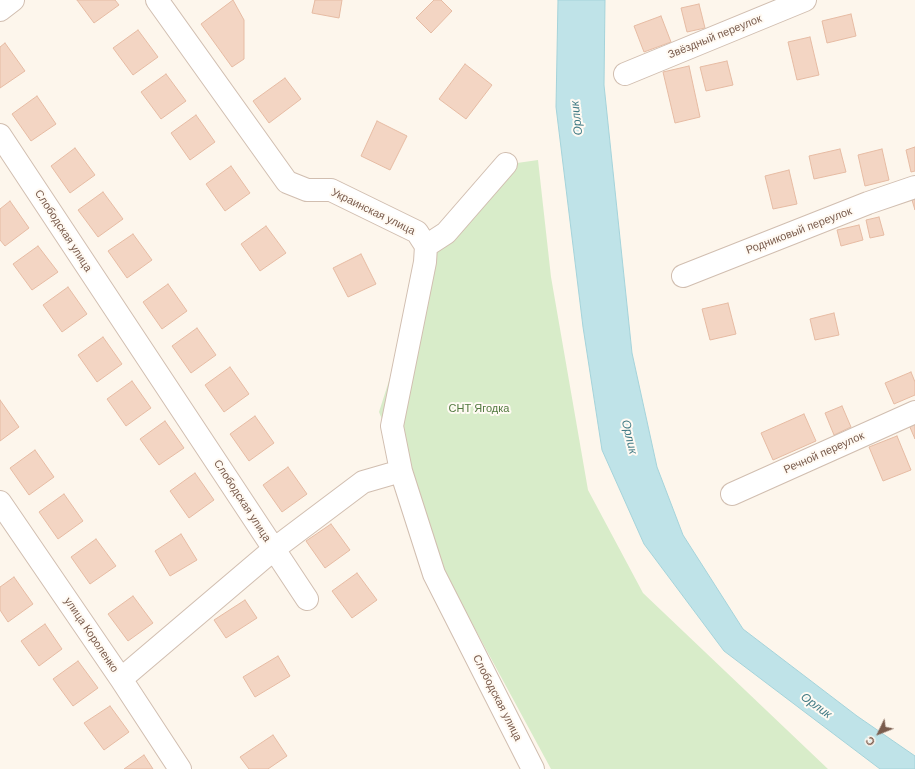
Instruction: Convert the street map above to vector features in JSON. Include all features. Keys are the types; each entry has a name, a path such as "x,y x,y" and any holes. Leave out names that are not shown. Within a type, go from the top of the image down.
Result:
{"street":[{"path":"0,10 13,0"},
{"name":"Украинская улица","path":"157,0 287,182 306,190 331,190 417,232 426,246 425,262 392,426 401,471"},
{"name":"Звёздный переулок","path":"625,74 805,0"},
{"name":"Слободская улица","path":"0,134 274,549 363,482 401,471 434,574 532,769"},
{"path":"426,246 446,233 506,164"},
{"name":"Родниковый переулок","path":"683,276 868,203 915,187"},
{"name":"Речной переулок","path":"732,494 915,412"},
{"name":"улица Короленко","path":"0,502 180,769"},
{"path":"120,679 274,549 307,599"}],"green space":[{"name":"СНТ Ягодка","path":"538,160 551,277 588,490 643,593 828,769 551,769 449,581 379,412 439,224 517,163"}],"water":[{"name":"Орлик","path":"558,0 605,0 604,85 632,353 657,467 683,535 743,629 857,716 915,756 915,769 880,769 724,651 644,544 602,450 583,327 556,107"}],"building":[{"path":"77,0 115,0 119,5 94,23"},
{"path":"233,0 244,20 244,59 232,67 201,24"},
{"path":"315,0 342,0 339,18 312,13"},
{"path":"434,0 441,0 452,11 431,33 416,18"},
{"path":"699,4 705,28 687,32 681,8"},
{"path":"851,14 856,36 827,43 822,21"},
{"path":"661,16 671,42 644,52 634,26"},
{"path":"138,30 158,57 133,75 113,48"},
{"path":"810,37 819,75 797,80 788,42"},
{"path":"5,43 25,71 0,88 0,47"},
{"path":"727,61 733,85 706,91 700,67"},
{"path":"465,64 492,85 466,119 439,99"},
{"path":"689,66 700,117 675,123 663,72"},
{"path":"166,74 186,101 161,119 141,92"},
{"path":"285,78 301,99 269,123 253,101"},
{"path":"37,96 56,124 31,141 12,114"},
{"path":"196,115 215,142 190,160 171,133"},
{"path":"377,121 407,136 390,170 361,156"},
{"path":"915,147 915,171 911,172 906,150"},
{"path":"75,148 95,175 70,193 51,166"},
{"path":"840,149 846,172 814,179 809,156"},
{"path":"882,149 889,180 865,186 858,155"},
{"path":"231,166 250,193 225,211 206,184"},
{"path":"789,170 797,204 773,209 765,176"},
{"path":"103,192 123,219 98,237 78,210"},
{"path":"915,199 915,210 912,200"},
{"path":"10,201 29,228 5,246 0,240 0,209"},
{"path":"879,217 884,235 870,238 866,220"},
{"path":"859,225 863,240 841,246 837,230"},
{"path":"266,226 286,253 260,271 241,244"},
{"path":"133,234 152,260 127,278 108,251"},
{"path":"38,246 58,272 32,290 13,264"},
{"path":"361,254 376,284 348,297 333,268"},
{"path":"168,284 187,311 162,329 143,302"},
{"path":"68,287 87,314 62,332 43,305"},
{"path":"728,303 736,334 710,340 702,309"},
{"path":"834,313 839,335 815,340 810,319"},
{"path":"197,328 216,355 191,373 172,346"},
{"path":"103,337 122,364 97,382 78,355"},
{"path":"230,367 249,394 224,412 205,385"},
{"path":"911,372 915,382 915,395 894,404 885,383"},
{"path":"132,381 151,408 126,426 107,399"},
{"path":"0,400 19,427 0,441"},
{"path":"842,406 851,427 834,435 825,413"},
{"path":"804,414 816,441 773,460 761,433"},
{"path":"255,416 274,443 249,461 230,434"},
{"path":"165,421 184,448 159,465 140,439"},
{"path":"915,422 915,439 909,425"},
{"path":"897,436 911,470 883,481 869,447"},
{"path":"35,450 54,477 29,495 10,468"},
{"path":"288,467 307,494 282,512 263,485"},
{"path":"195,473 214,500 189,518 170,491"},
{"path":"64,494 83,521 58,539 39,512"},
{"path":"331,524 350,550 325,568 306,541"},
{"path":"181,534 197,560 170,576 155,551"},
{"path":"96,539 116,566 90,584 71,557"},
{"path":"357,573 377,600 352,618 332,591"},
{"path":"14,577 33,604 8,622 0,610 0,587"},
{"path":"133,596 153,623 128,641 108,614"},
{"path":"245,600 257,618 226,638 214,620"},
{"path":"45,624 62,649 39,666 21,641"},
{"path":"278,656 290,676 255,697 243,677"},
{"path":"78,661 98,688 73,706 53,679"},
{"path":"110,706 129,732 104,750 84,723"},
{"path":"273,735 287,756 268,769 249,769 240,757"},
{"path":"144,755 153,769 124,769"}]}
